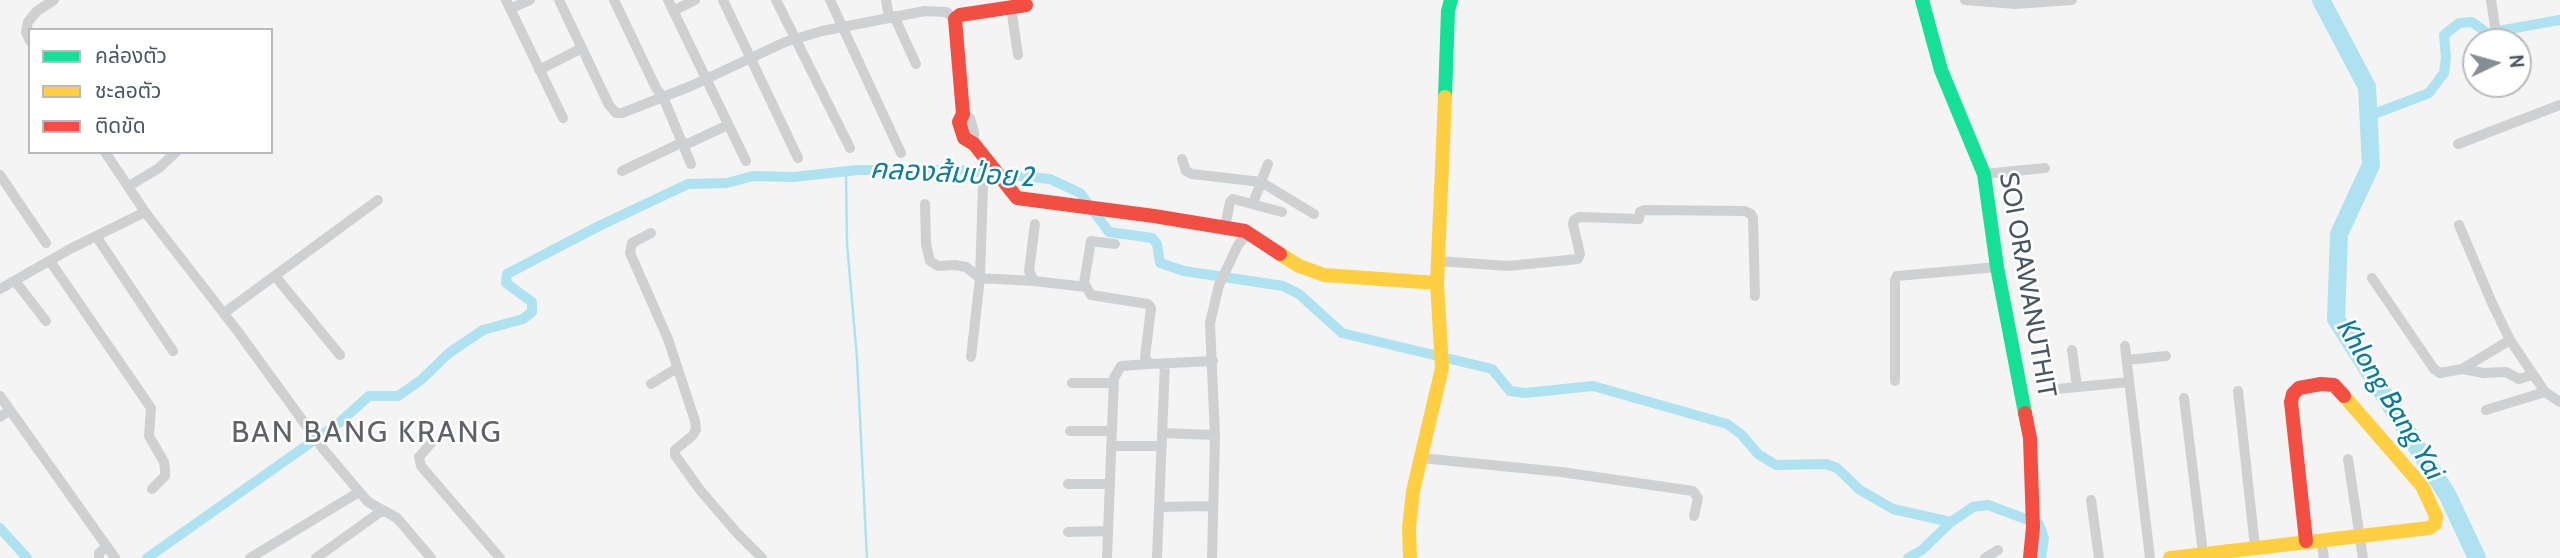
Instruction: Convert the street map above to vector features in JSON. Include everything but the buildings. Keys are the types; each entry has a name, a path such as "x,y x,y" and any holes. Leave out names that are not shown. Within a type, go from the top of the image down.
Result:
{"street":[{"path":"28,36 28,22 37,11 54,0"},
{"path":"530,0 508,5 563,118"},
{"path":"559,0 609,105 616,113 663,97 795,39 934,6 955,19 963,114 959,122 964,138 974,144 1017,198 1225,227 1248,233 1299,266 1324,275 1437,283"},
{"path":"614,0 656,88 663,97 691,164"},
{"path":"668,0 746,161"},
{"path":"673,11 695,0"},
{"path":"723,0 798,158"},
{"path":"776,0 850,148"},
{"path":"830,0 901,153"},
{"path":"886,0 891,17 916,64"},
{"path":"1410,558 1409,528 1413,491 1441,361 1437,283 1448,11 1451,0"},
{"name":"SOI ORAWANUTHIT","path":"1922,0 1941,70 1984,174 1997,267 2030,438 2033,527 2030,558"},
{"path":"1965,0 2015,4 2073,0"},
{"path":"2491,0 2495,28"},
{"path":"955,19 984,6 1019,6 1018,55"},
{"path":"539,70 582,48"},
{"path":"2458,144 2560,104"},
{"path":"622,172 728,125"},
{"path":"106,154 145,212 224,313 324,450 368,502 397,518 431,558"},
{"path":"129,186 159,168 174,154"},
{"path":"1182,159 1186,171 1192,174 1261,182 1314,214"},
{"path":"1253,203 1268,163"},
{"path":"1984,174 2045,168"},
{"path":"0,175 46,243"},
{"path":"971,358 980,278 983,186"},
{"path":"1225,227 1233,199 1282,212"},
{"path":"224,313 377,200"},
{"path":"925,204 926,244 930,261 938,265 966,267 980,278 1086,287"},
{"path":"1438,261 1508,266 1578,259 1580,254 1573,224 1579,217 1639,219 1640,212 1644,210 1745,211 1753,218 1755,296"},
{"path":"0,289 145,212"},
{"path":"1034,281 1029,271 1035,224"},
{"path":"2459,225 2510,340 2544,392 2560,402"},
{"path":"651,233 632,243 630,253 656,309 692,405 696,430 675,450 677,460 737,533 762,558"},
{"path":"1212,558 1215,435 1210,323 1219,285 1238,245 1248,233"},
{"path":"96,236 173,351"},
{"path":"1115,244 1091,241 1086,287 1091,295 1148,304 1151,308 1145,357 1149,364"},
{"path":"50,261 152,408 149,436 164,462 165,469 165,476 152,489"},
{"path":"1895,381 1897,276 1997,267"},
{"path":"275,276 340,355"},
{"path":"2372,278 2434,369 2440,373 2462,369 2510,340"},
{"path":"15,281 46,321"},
{"path":"2125,346 2150,558"},
{"path":"2072,350 2077,387"},
{"path":"2127,360 2166,356"},
{"path":"1107,558 1115,373 1121,366 1213,361"},
{"path":"1157,558 1165,363"},
{"path":"651,384 677,368"},
{"path":"2462,369 2484,373 2505,372 2519,379 2532,375"},
{"path":"2057,390 2129,382"},
{"path":"1072,383 1113,383"},
{"path":"2170,558 2313,540 2429,528 2435,524 2436,516 2421,486 2334,385 2321,384 2299,388 2291,401 2313,540 2324,558"},
{"path":"2238,391 2255,547"},
{"path":"2486,410 2544,392"},
{"path":"0,396 115,558"},
{"path":"2184,398 2203,553"},
{"path":"0,418 10,410"},
{"path":"1070,431 1112,431"},
{"path":"1162,433 1215,435"},
{"path":"432,442 419,457 421,466 500,558"},
{"path":"1111,446 1162,446"},
{"path":"1421,458 1561,472 1693,491 1698,498 1694,516"},
{"path":"2348,460 2363,558"},
{"path":"1068,484 1110,484"},
{"path":"250,558 359,492"},
{"path":"2091,500 2099,558"},
{"path":"1159,507 1213,506"},
{"path":"316,558 383,510"},
{"path":"1068,532 1108,531"},
{"path":"99,558 99,553 106,547"},
{"path":"1985,558 1998,550"}],"waterway":[{"name":"Khlong Bang Yai","path":"2321,0 2367,87 2371,165 2339,234 2336,319 2448,496 2477,558"},
{"path":"2369,116 2429,93 2444,73 2444,35 2459,23 2472,22 2487,33 2560,20"},
{"name":"คลองส้มป่อย 2","path":"147,558 340,422 369,396 398,396 421,380 449,353 483,330 523,319 532,312 532,302 506,283 507,274 688,184 727,183 753,176 793,177 858,170 959,170 1050,179 1080,193 1109,232 1152,238 1157,244 1160,263 1184,271 1283,286 1299,294 1342,333 1492,369 1510,391 1525,393 1593,386 1727,424 1741,434 1758,454 1776,465 1826,464 1837,468 1860,490 1893,509 1951,522"},
{"path":"846,171 847,244 857,358 867,558"},
{"path":"1908,558 1922,550 1951,522 1973,507 1988,505 2039,524 2044,538 2041,558"},
{"path":"0,528 27,558"}],"traffic: fast":[{"path":"1445,97 1448,11 1451,0"},
{"path":"1922,0 1941,70 1984,174 1997,267 2025,413"}],"traffic: slow":[{"path":"1410,558 1409,528 1413,491 1442,368 1437,283 1445,97"},
{"path":"1280,254 1299,266 1324,275 1437,283"},
{"path":"2170,558 2429,528 2435,524 2436,516 2422,486 2344,396"}],"traffic: jam":[{"path":"1026,5 960,15 955,19 963,114 959,122 964,138 974,144 1017,198 1245,231 1280,254"},
{"path":"2306,541 2291,402 2293,394 2299,388 2321,384 2334,385 2344,396"},
{"path":"2025,413 2030,438 2033,527 2030,558"}],"district":[{"name":"BAN BANG KRANG","path":"367,433"}]}
